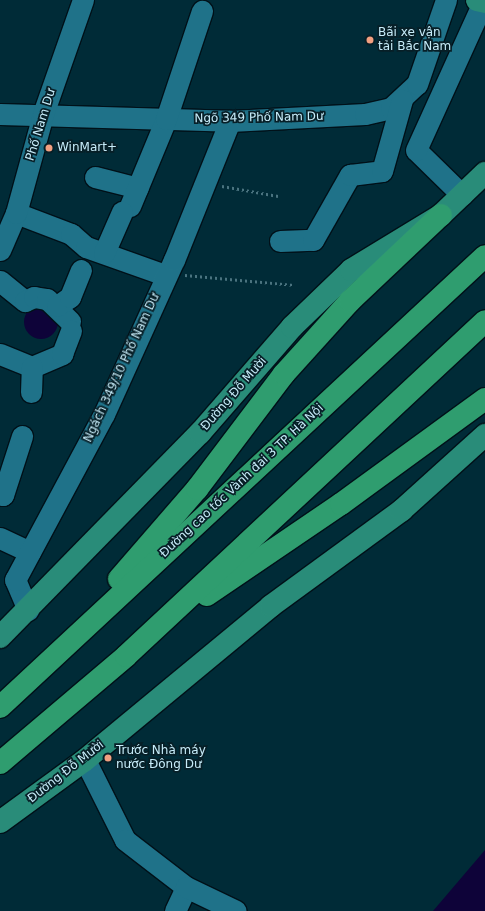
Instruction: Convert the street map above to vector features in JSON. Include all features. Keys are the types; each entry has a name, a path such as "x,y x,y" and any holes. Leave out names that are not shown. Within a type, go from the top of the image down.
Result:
{"highway":[{"path":"1,706 112,588 197,489 284,374 350,301 440,215"},
{"name":"Đường cao tốc Vành đai 3 TP. Hà Nội","path":"1,706 485,256"},
{"path":"0,763 126,656 485,321"},
{"path":"126,656 231,577 342,504 485,399"}],"main road":[{"name":"Đường Đỗ Mười","path":"0,637 200,433 292,327 352,270 440,215 485,173"},
{"name":"Đường Đỗ Mười","path":"0,822 85,760 271,606 402,510 485,435"}],"street":[{"name":"Phố Nam Dư","path":"0,250 16,213 43,114 83,0"},
{"name":"Ngõ 349 Phố Nam Dư","path":"0,114 43,114 230,121 366,114 391,108 402,100 417,84 446,0"},
{"path":"462,195 416,150 482,1"},
{"path":"104,253 130,202 166,119 202,11"},
{"path":"280,241 313,240 350,175 382,171 402,100"},
{"name":"Ngách 349/10 Phố Nam Dư","path":"28,610 14,580 104,414 204,187 230,121"},
{"path":"95,177 130,202"},
{"path":"16,213 71,234 86,246 167,272"},
{"path":"0,354 32,367 62,354 70,296 81,270"},
{"path":"0,281 25,301 38,297 66,319"},
{"path":"31,392 32,367"},
{"path":"0,494 3,495 22,436"},
{"path":"0,538 30,552"},
{"path":"85,760 125,840 186,887 236,911"},
{"path":"175,911 186,887"}],"path":[{"path":"204,187 224,186 278,196"},
{"path":"167,272 294,285"}],"shaded area":[{"path":"38,305 44,305 48,306 55,312 58,322 57,329 51,336 44,339 38,339 34,338 27,332 24,325 24,319 25,315 31,308"},
{"path":"485,850 485,911 433,911"}],"place":[{"name":"Bãi xe vận tải Bắc Nam","path":"370,40"},
{"name":"WinMart+","path":"49,148"},
{"name":"Trước Nhà máy nước Đông Dư","path":"108,758"}]}
